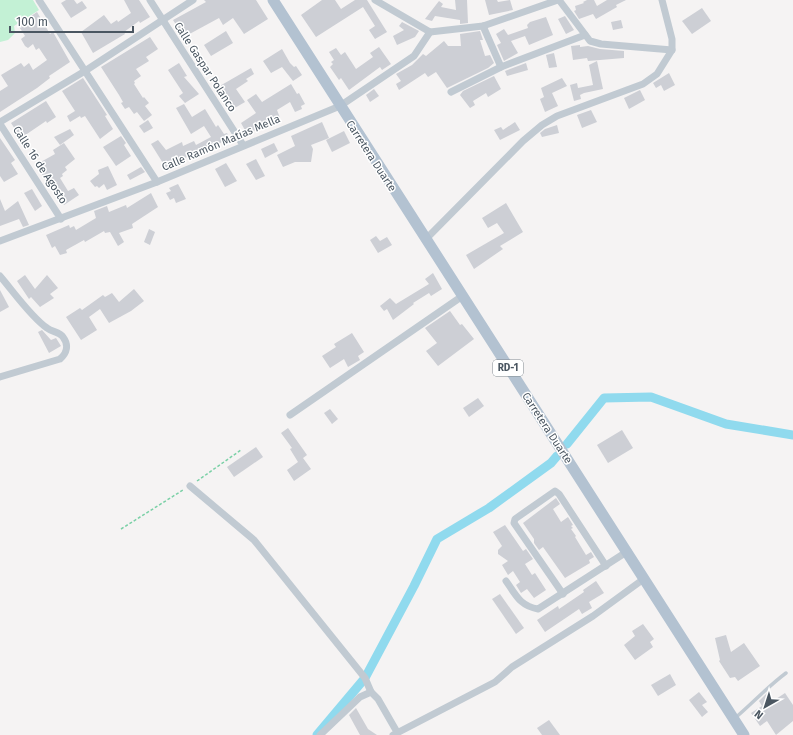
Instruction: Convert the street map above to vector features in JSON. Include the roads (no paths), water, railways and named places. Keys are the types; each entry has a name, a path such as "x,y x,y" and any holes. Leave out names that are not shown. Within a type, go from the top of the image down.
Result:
{"main road":[{"name":"Carretera Duarte","path":"273,0 425,240 628,551 744,735"}],"street":[{"path":"39,0 157,182"},
{"name":"Calle Gaspar Polanco","path":"150,0 243,146"},
{"path":"0,123 85,71 162,19 194,0"},
{"path":"375,0 430,32 483,26 558,0 584,36 590,41 600,44 672,50"},
{"path":"425,240 522,141 542,125 557,116 643,84 657,74 672,50 672,38 662,0"},
{"path":"483,26 500,67"},
{"name":"Calle Ramón Matías Mella","path":"0,241 157,182 340,106 414,56 430,32"},
{"path":"452,92 500,67 584,36"},
{"name":"Calle 16 de Agosto","path":"0,123 61,219"},
{"path":"0,276 47,328 63,336 67,344 65,354 60,359 0,377"},
{"path":"290,415 462,297"},
{"path":"190,486 254,540 365,678 371,692 378,699 395,733 495,682 512,668 593,616 645,578"},
{"path":"563,594 514,523 515,519 555,491 559,494 606,566"},
{"path":"506,581 519,599 528,608 538,609 628,551"},
{"path":"320,735 360,697 371,692"}],"lane":[{"path":"734,719 752,704 763,690 786,673"}],"waterway":[{"path":"567,444 604,398 651,397 726,424 793,435"},
{"path":"317,735 365,678 437,539 489,508 551,463 557,456"}]}
